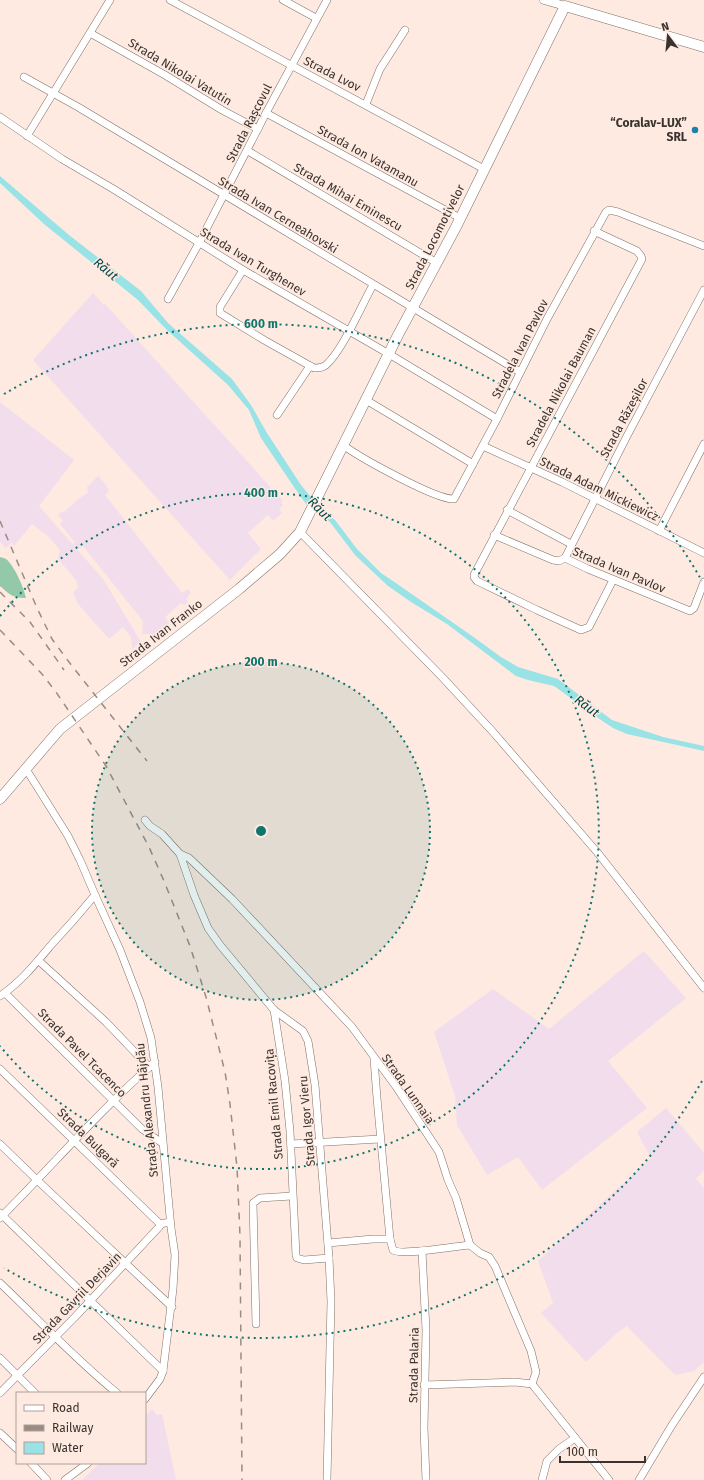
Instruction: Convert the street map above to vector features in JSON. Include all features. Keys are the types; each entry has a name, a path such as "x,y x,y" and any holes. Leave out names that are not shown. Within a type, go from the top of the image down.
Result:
{"main road":[{"path":"565,6 704,48"},
{"name":"Strada Locomotivelor","path":"326,479 460,218 565,6"},
{"name":"Strada Ivan Franko","path":"0,799 60,729 239,589 280,554 300,532 326,479"}],"street":[{"path":"27,136 110,0"},
{"name":"Strada Lvov","path":"170,0 291,66 366,104 434,143 484,169"},
{"path":"283,0 316,18"},
{"name":"Strada Rașcovul","path":"168,299 200,243 248,151 266,112 327,0"},
{"path":"544,0 565,6"},
{"path":"366,104 380,69 405,30"},
{"name":"Strada Nikolai Vatutin","path":"90,33 165,75 217,108 258,129"},
{"name":"Strada Ivan Cerneahovski","path":"24,77 186,172 373,285 483,348 520,372"},
{"name":"Strada Ion Vatamanu","path":"266,112 460,218"},
{"name":"Strada Ivan Turghenev","path":"0,118 62,159 115,190 243,270 389,354 497,419"},
{"name":"Strada Mihai Eminescu","path":"248,151 437,263"},
{"name":"Stradela Ivan Pavlov","path":"343,445 352,452 406,481 450,499 454,499 604,214 611,210 618,212 704,246"},
{"name":"Stradela Nikolai Bauman","path":"594,232 637,251 642,259 507,510 474,577 477,581 581,630 589,627 613,580"},
{"path":"243,270 220,307 220,313 310,366 318,368 326,364 348,331 373,285"},
{"name":"Strada Răzeșilor","path":"565,558 704,290"},
{"path":"277,416 310,366"},
{"path":"366,400 473,464"},
{"path":"659,531 704,444"},
{"name":"Strada Adam Mickiewicz","path":"483,446 530,467 704,553"},
{"name":"Strada Ivan Pavlov","path":"507,510 571,544"},
{"path":"300,532 408,641 493,732 597,852 704,988"},
{"name":"Strada Ivan Pavlov","path":"494,535 553,560 559,561 565,558 613,580 683,608 692,610 694,608 704,582"},
{"name":"Strada Alexandru Hâjdău","path":"26,769 68,836 80,860 114,937 140,1002 151,1038 152,1064 175,1255 172,1307 164,1371 146,1398"},
{"name":"Strada Igor Vieru","path":"145,820 150,826 162,834 180,854 194,895 208,928 224,950 274,1010 298,1026 306,1035 311,1054 315,1084 329,1258 331,1301 327,1480"},
{"name":"Strada Lunnaia","path":"180,854 189,858 232,899 352,1028 374,1059 398,1088 439,1152 448,1180 456,1198 470,1245"},
{"path":"3,994 23,977 39,960 95,895"},
{"path":"39,960 152,1064 140,1074 1,1215 164,1371"},
{"name":"Strada Pavel Tcacenco","path":"3,994 146,1132 162,1143"},
{"name":"Strada Emil Racovița","path":"274,1010 285,1081 291,1144 292,1196 297,1258 304,1260 329,1258"},
{"path":"374,1059 390,1240 393,1250 396,1252 422,1251 470,1245 480,1253 489,1257 495,1266 531,1351 536,1372 532,1384"},
{"name":"Strada Bulgară","path":"0,1069 160,1224"},
{"path":"291,1144 380,1139"},
{"path":"0,1144 172,1307"},
{"path":"256,1324 253,1203 260,1198 292,1196"},
{"path":"160,1224 170,1222"},
{"name":"Strada Gavriil Derjavin","path":"0,1393 75,1317 142,1246 160,1224"},
{"path":"328,1243 373,1239 390,1240"},
{"name":"Strada Palaria","path":"422,1251 426,1330 424,1385 426,1480"},
{"path":"0,1283 54,1337 115,1392"},
{"path":"0,1358 34,1392"},
{"path":"639,1480 672,1425 704,1377"},
{"path":"424,1385 515,1382 532,1384 609,1480"},
{"path":"0,1432 16,1449"},
{"path":"542,1480 547,1461 559,1449 575,1438"},
{"path":"31,1464 47,1480"},
{"path":"65,1480 87,1464"}],"shaded area":[{"path":"93,293 104,305 105,304 283,501 281,503 283,505 279,509 282,513 273,521 268,515 248,533 261,549 230,580 33,360"},
{"path":"0,402 74,460 39,506 103,579 141,642 132,649 131,637 123,627 109,639 78,604 73,592 78,588 76,580 58,559 60,550 48,536 32,524 14,546 12,542 6,548 0,542"},
{"path":"98,476 109,491 105,495 182,593 188,589 191,593 186,599 188,602 184,605 181,603 165,617 169,623 153,636 149,634 142,634 143,621 83,546 78,549 73,544 75,542 60,524 63,520 58,515 88,493 87,487"},
{"path":"644,951 686,998 608,1061 647,1108 542,1190 518,1157 487,1175 457,1125 455,1096 434,1032 493,989 549,1029"},
{"path":"666,1108 704,1153 704,1170 696,1179 704,1188 704,1362 694,1371 675,1375 627,1326 617,1333 586,1362 541,1313 553,1303 538,1261 651,1158 637,1132"},
{"path":"152,1409 157,1415 162,1414 176,1480 82,1480 99,1464 146,1464 146,1415"}],"green space":[{"path":"0,557 6,559 12,566 21,583 26,598 12,595 0,586"}],"water":[{"name":"Răut","path":"0,176 69,235 141,291 168,323 232,379 251,405 267,433 301,485 310,496 335,520 357,549 381,573 501,657 518,667 558,679 612,720 663,737 704,746 704,751 627,734 613,728 554,686 516,676 447,624 388,586 355,555 330,522 306,504 261,438 249,410 228,385 167,330 138,300 44,224 0,183"}],"railway":[{"path":"0,521 37,608 52,639 147,761"},
{"path":"0,592 30,622 64,670"},
{"path":"0,630 42,674 56,692 106,766 149,847 164,881 190,946 206,997 225,1072 237,1167 240,1236 242,1480"}],"place":[{"name":"“Coralav-LUX” SRL","path":"695,130"}]}
